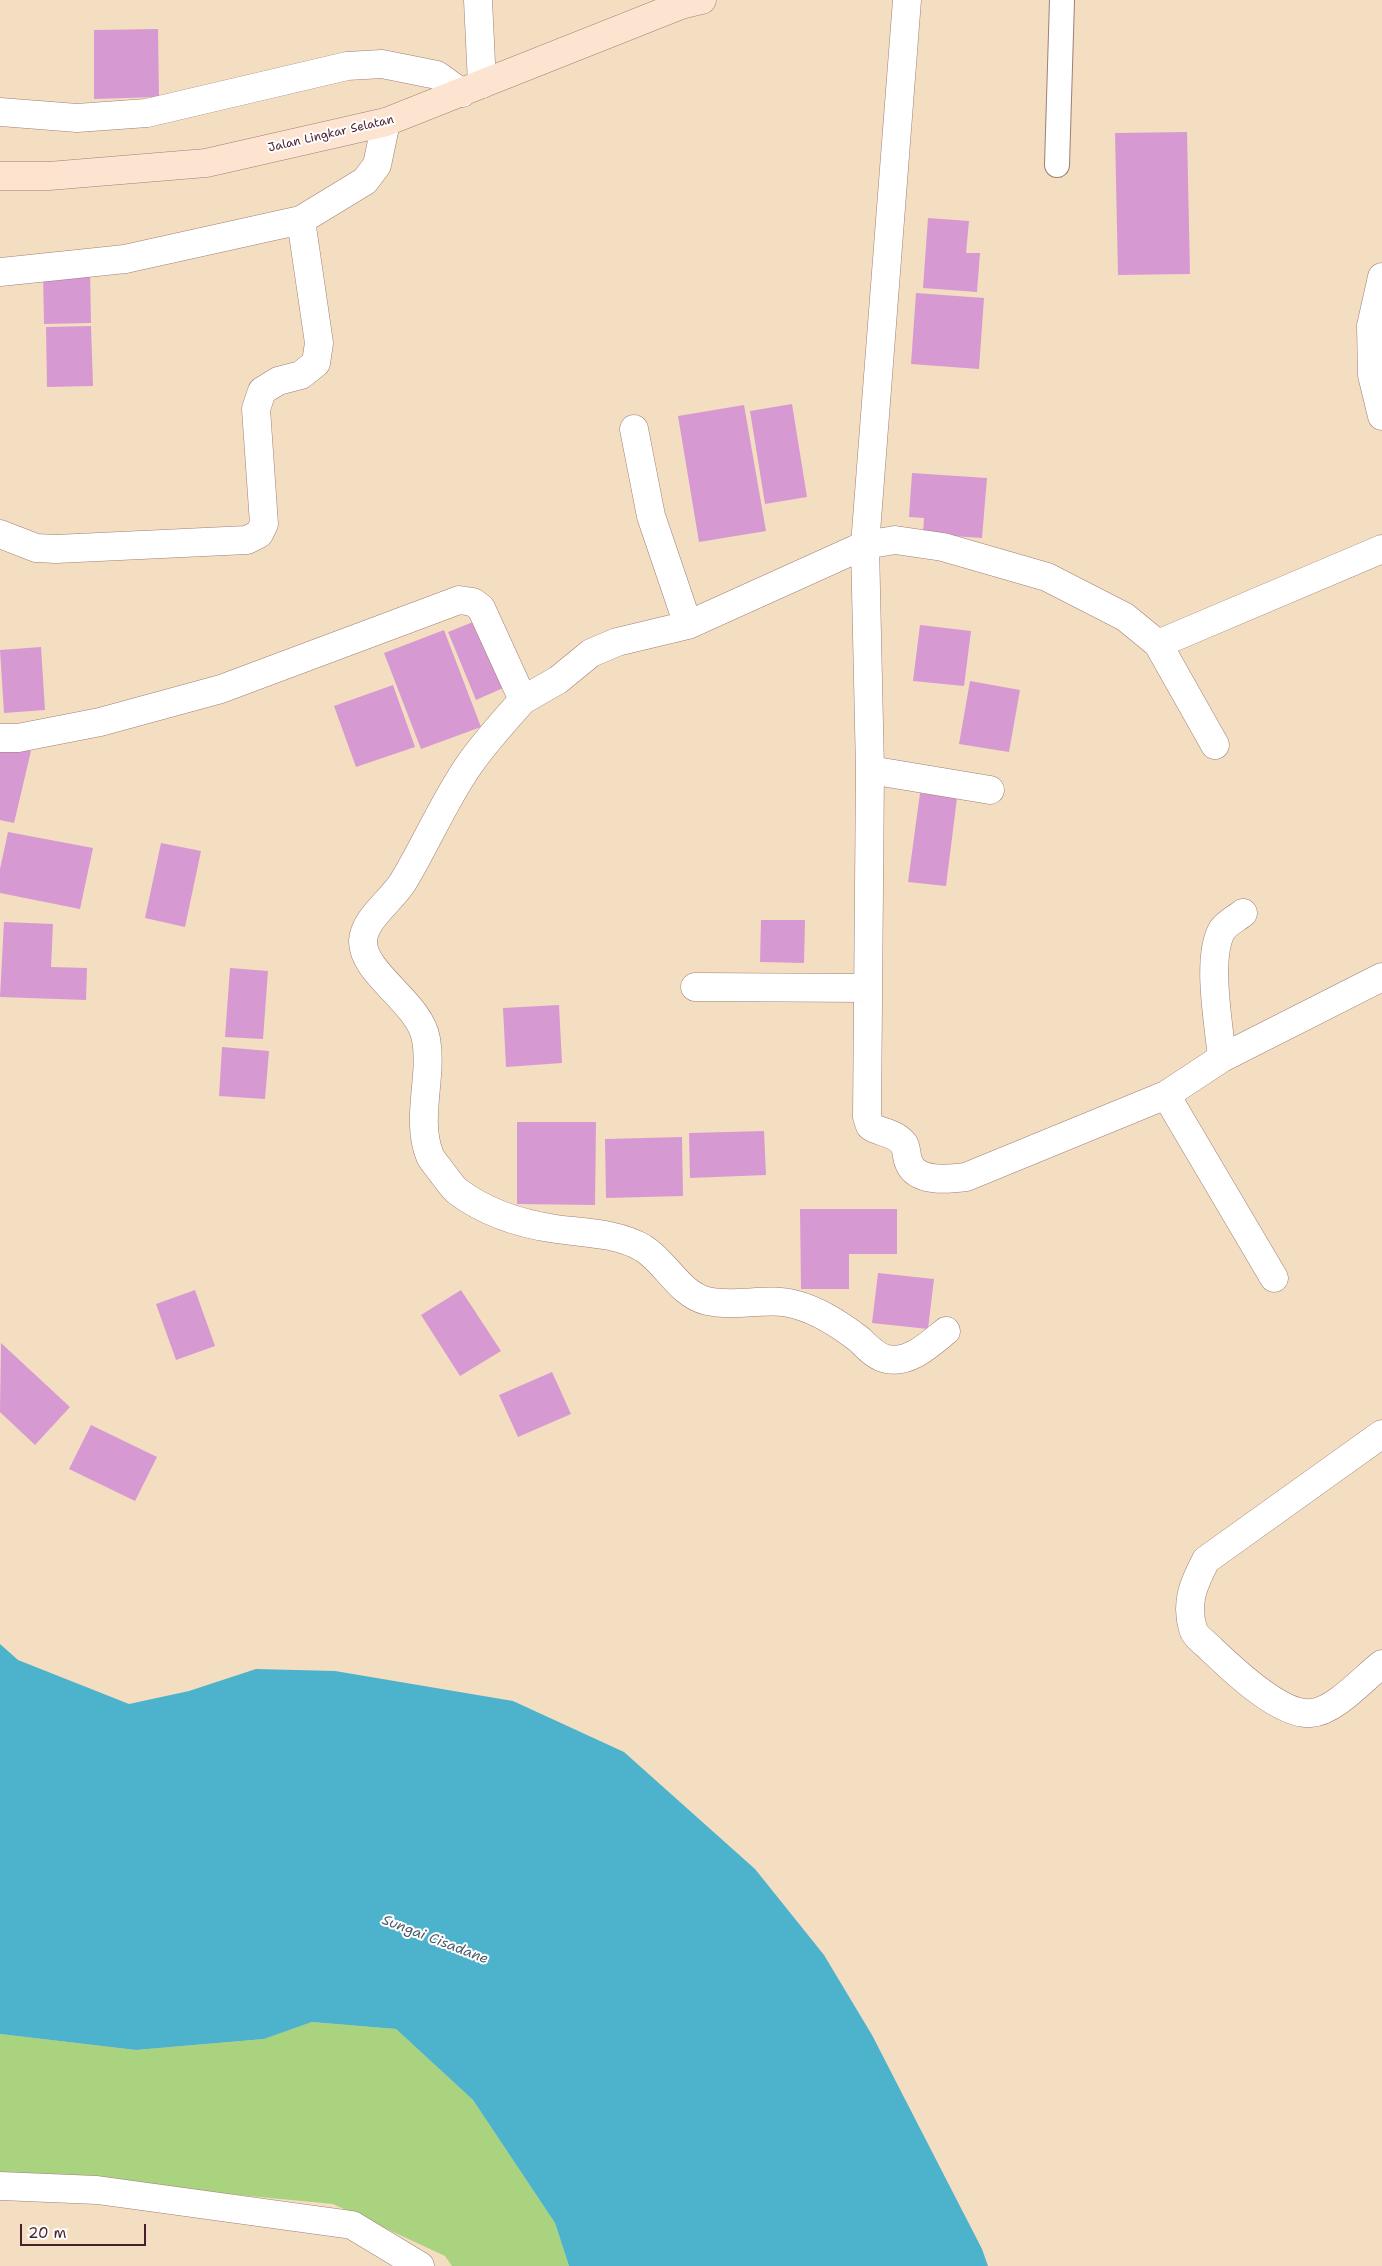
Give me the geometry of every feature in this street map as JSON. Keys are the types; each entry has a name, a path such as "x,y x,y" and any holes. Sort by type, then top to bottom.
{"main road":[{"name":"Jalan Lingkar Selatan","path":"0,176 49,176 206,163 386,122 681,5 702,0"}],"street":[{"path":"0,112 77,118 147,112 347,66 382,64 437,75 472,89 478,0"},
{"path":"907,0 865,545 870,770 867,1118 870,1126 892,1134 904,1145 909,1165 920,1173 937,1180 966,1177 1166,1095 1222,1058 1382,977"},
{"path":"0,272 125,259 301,220 365,181 377,165 386,122"},
{"path":"0,534 36,548 56,549 247,540 260,534 264,524 256,409 262,391 278,381 301,375 316,363 319,342 301,220"},
{"path":"1382,277 1371,326 1372,375 1382,416"},
{"path":"634,429 651,516 688,625"},
{"path":"946,1331 918,1352 900,1360 886,1359 874,1353 858,1339 820,1314 796,1304 770,1302 733,1304 705,1301 684,1289 643,1248 610,1236 551,1228 496,1215 455,1190 430,1156 424,1127 426,1037 416,1014 375,968 365,952 363,942 366,926 402,885 468,766 523,700 558,680 591,653 617,642 688,625 865,545 895,540 943,547 1047,577 1125,617 1158,644 1215,745"},
{"path":"1158,644 1382,549"},
{"path":"0,738 18,738 100,722 221,689 459,600 473,602 481,608 523,700"},
{"path":"870,770 990,790"},
{"path":"1222,1058 1214,970 1216,945 1223,929 1243,913"},
{"path":"694,987 868,988"},
{"path":"1166,1095 1274,1278"},
{"path":"1380,1439 1206,1560 1193,1585 1188,1605 1193,1631 1245,1681 1293,1710 1311,1713 1330,1707 1382,1664"},
{"path":"0,2186 97,2190 352,2225 420,2266"}],"lane":[{"path":"1057,165 1062,0"}],"green space":[{"path":"312,2022 396,2029 473,2100 555,2223 569,2266 452,2266 445,2256 333,2204 0,2172 0,2034 136,2050 264,2039"}],"water":[{"name":"Sungai Cisadane","path":"0,1644 18,1660 129,1704 189,1691 256,1669 335,1671 513,1701 624,1752 755,1869 824,1955 872,2035 982,2249 988,2266 569,2266 555,2223 473,2100 396,2029 312,2022 264,2039 136,2050 0,2034"}],"building":[{"path":"158,29 159,97 94,99 94,30"},
{"path":"1187,132 1190,274 1118,275 1115,133"},
{"path":"928,218 969,221 966,253 980,253 977,292 923,288"},
{"path":"90,271 91,323 44,324 43,273"},
{"path":"916,293 984,298 979,369 911,364"},
{"path":"91,326 93,386 47,387 46,327"},
{"path":"792,404 807,497 765,504 750,411"},
{"path":"744,405 766,531 699,542 678,416"},
{"path":"912,473 987,478 982,538 923,534 924,518 909,517"},
{"path":"483,618 510,685 476,700 448,632"},
{"path":"920,625 971,631 964,686 913,681"},
{"path":"444,630 481,727 421,749 384,653"},
{"path":"41,647 45,710 4,713 0,650"},
{"path":"970,681 1020,690 1009,752 959,744"},
{"path":"393,685 415,747 356,767 334,706"},
{"path":"0,743 31,751 14,823 0,820"},
{"path":"920,793 957,798 946,886 908,882"},
{"path":"8,832 93,848 80,909 0,893 0,869"},
{"path":"161,843 201,851 185,927 145,918"},
{"path":"761,920 805,920 804,963 760,962"},
{"path":"4,922 53,924 51,967 87,968 86,1000 0,997"},
{"path":"230,968 268,971 263,1039 225,1037"},
{"path":"559,1005 562,1063 506,1067 503,1008"},
{"path":"222,1047 269,1051 265,1099 219,1096"},
{"path":"517,1122 596,1122 595,1205 517,1204"},
{"path":"764,1131 766,1175 690,1178 689,1133"},
{"path":"682,1137 683,1196 606,1198 605,1139"},
{"path":"800,1209 897,1209 897,1254 849,1254 849,1289 801,1289"},
{"path":"878,1273 934,1279 928,1329 872,1323"},
{"path":"195,1290 215,1346 176,1360 156,1304"},
{"path":"461,1290 501,1351 460,1376 421,1315"},
{"path":"1,1343 70,1407 35,1445 0,1412"},
{"path":"552,1372 571,1414 518,1437 499,1395"},
{"path":"91,1425 157,1457 135,1501 69,1469"}]}
